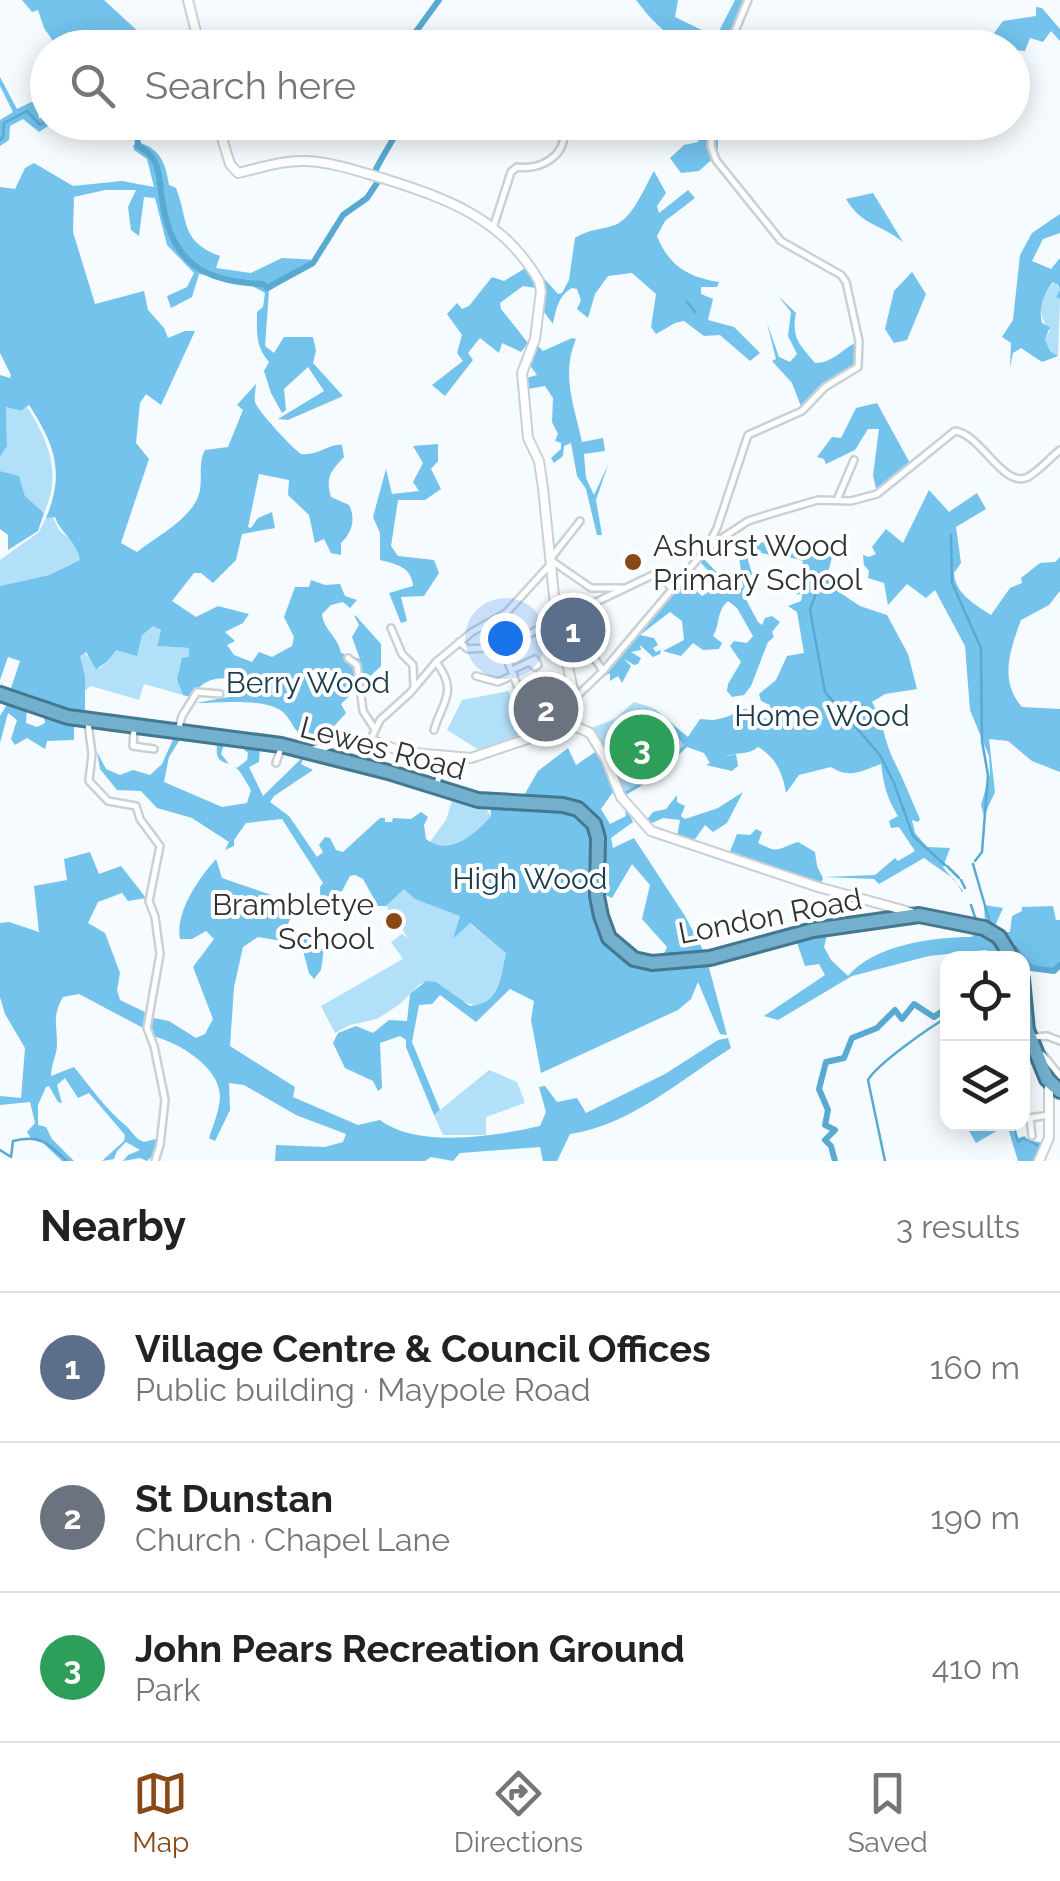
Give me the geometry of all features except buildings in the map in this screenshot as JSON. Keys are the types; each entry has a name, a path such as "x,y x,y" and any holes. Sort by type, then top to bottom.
{"highway":[{"name":"Lewes Road","path":"0,694 87,720 282,745 478,800 563,804 578,809"},
{"name":"London Road","path":"578,809 594,824 598,838 600,916 610,938 634,959 652,963 710,958 813,930 912,915 984,928 996,934 1008,951"},
{"path":"1030,1046 1057,1084"}],"street":[{"path":"188,0 196,30"},
{"path":"736,30 748,0"},
{"path":"223,140 230,164 238,174 310,161 376,176 449,200 493,228 533,270 541,291 534,339 522,374 528,438 539,461 557,622 575,698"},
{"path":"493,228 511,172 518,167 534,169 549,160 564,140"},
{"path":"542,734 547,722 603,671 707,548 718,528 748,435 802,411 825,387 856,370 860,359 846,282 840,274 800,254 777,236 716,160 712,140"},
{"path":"707,548 748,522 818,500 866,498 883,491 956,431 968,434 1014,478 1025,478 1060,450"},
{"path":"837,500 854,460"},
{"path":"371,740 374,728 436,662 524,597 580,522"},
{"path":"548,562 591,588 625,590"},
{"path":"459,642 468,649 502,647 659,572 672,588"},
{"path":"685,572 702,582 710,576"},
{"path":"484,626 494,648"},
{"path":"391,628 402,654 413,665 414,689"},
{"path":"502,647 522,694 547,722"},
{"path":"594,647 591,653 603,671"},
{"path":"348,658 357,665 364,711 374,728"},
{"path":"434,730 449,696 436,662"},
{"path":"476,676 498,682 530,663"},
{"path":"178,730 197,692 220,694"},
{"path":"87,720 92,754 89,781 111,802 136,806 140,819 160,846 150,895 160,954 147,1028 165,1100 155,1161"},
{"path":"134,724 133,746 154,749"},
{"path":"310,752 331,744 371,740 403,752 445,759 484,755 574,726 586,730 606,759 622,798 651,831 912,915"},
{"path":"276,763 282,745"},
{"path":"436,786 445,759"},
{"path":"1030,1041 1047,1036 1060,1041"},
{"path":"1039,1161 1048,1143 1049,1088 1057,1084"},
{"path":"1030,1118 1050,1116"}],"shaded area":[{"path":"1055,282 1060,290 1056,297 1060,299 1058,356 1050,351 1045,338 1050,331 1041,312 1042,299"},
{"path":"6,407 20,411 27,407 47,445 52,485 44,513 25,496 19,476 0,471 0,457 7,446"},
{"path":"52,515 59,530 75,544 80,560 49,575 0,586 0,560 39,532"},
{"path":"153,626 161,630 157,646 189,648 189,658 177,680 183,695 144,684 139,700 91,686 85,691 80,656 83,652 100,668 112,653"},
{"path":"509,691 519,741 482,752 447,730 462,700"},
{"path":"634,702 653,708 684,745 648,779 625,793 613,772 622,766 614,754 606,757 589,729 615,719"},
{"path":"453,798 484,806 491,816 464,840 447,845 429,843 446,820"},
{"path":"403,889 460,916 454,938 469,923 506,953 499,985 491,997 476,1006 456,999 436,982 420,984 377,1019 335,1033 321,1006 403,959 391,942 402,934 408,938 386,906"},
{"path":"489,1070 517,1082 525,1103 486,1117 486,1135 443,1135 434,1115"}],"green space":[{"path":"22,0 104,0 137,30 45,30 38,10 32,12"},
{"path":"636,0 678,0 675,17 702,30 663,30"},
{"path":"735,0 743,0 732,30 720,30"},
{"path":"1036,7 1042,8 1060,29 1060,41 1051,31 1043,42 1030,38 1030,30 996,30 1003,21 1036,16"},
{"path":"0,77 17,109 30,102 30,125 23,119 10,126 9,140 0,146 0,120 13,112 0,86"},
{"path":"718,140 718,154 699,171 681,173 670,158 684,145"},
{"name":"Berry Wood","path":"141,143 161,159 169,185 176,188 192,237 220,256 216,268 251,273 282,258 318,260 269,291 265,346 274,353 284,337 313,337 313,363 343,396 288,420 278,419 324,391 308,367 284,389 286,410 282,413 271,393 264,371 269,362 258,338 257,312 263,307 265,293 245,282 199,274 192,297 171,308 167,296 187,287 194,273 167,245 155,198 144,197 139,236 131,230 128,207 136,190 105,190 74,197 73,232 95,304 144,291 148,310 168,338 195,331 161,405 146,394 140,403 136,443 149,459 121,543 137,552 187,514 200,491 205,450 228,447 243,410 237,405 256,384 257,406 301,454 342,445 344,457 329,479 331,497 349,505 352,515 350,530 341,543 341,555 331,553 324,539 315,543 309,515 288,495 289,480 259,474 248,527 272,512 275,528 242,534 236,560 213,583 201,573 194,573 172,601 196,617 218,606 249,614 243,623 225,632 235,641 227,645 234,655 252,662 259,652 272,657 292,646 294,637 284,617 295,587 309,587 311,580 325,585 340,584 345,596 357,600 350,608 343,602 331,605 322,614 323,619 341,653 360,659 352,637 359,625 356,616 381,644 381,666 341,704 346,713 315,747 303,745 304,737 276,708 242,702 196,703 245,694 246,680 215,679 190,697 183,695 177,680 182,658 189,657 189,648 157,646 161,630 153,626 142,635 137,656 116,650 96,669 86,652 80,656 85,676 85,712 109,717 68,714 0,691 2,681 2,685 11,688 20,661 8,657 0,680 0,586 49,575 80,560 55,517 46,518 56,473 51,446 29,405 21,411 6,407 7,446 0,457 0,375 11,375 0,353 0,187 15,189 25,168 34,163 73,186 122,181 154,187 147,159 134,150 133,145"},
{"path":"654,171 666,193 657,206 659,213 688,190 695,198 665,221 657,236 667,255 698,277 719,282 717,287 701,287 701,294 713,299 708,320 734,327 760,353 750,361 720,335 704,336 684,321 656,334 651,327 656,294 632,273 608,276 595,294 588,318 577,309 581,300 577,289 567,291 553,324 544,312 541,318 536,288 523,286 500,303 528,343 521,352 502,343 499,353 480,338 468,353 473,360 445,396 432,385 463,361 457,353 462,335 447,314 457,303 462,309 469,306 492,277 504,281 524,269 541,275 558,294 562,293 569,280 575,238 621,221 633,209"},
{"path":"873,193 903,242 865,219 846,199"},
{"path":"1060,214 1060,233 1043,239 1032,261 1051,269 1060,258 1060,290 1053,282 1041,312 1042,323 1050,327 1045,339 1050,351 1058,356 1042,362 1021,348 1013,353 1010,368 1011,343 1002,337 1013,320 1020,255 1032,233"},
{"path":"912,272 926,294 907,340 894,343 885,329 894,291"},
{"path":"778,296 796,313 796,335 815,363 832,358 857,342 857,366 830,381 802,409 792,383 772,361 776,359 767,323 779,357 790,362 797,354 788,336 791,312"},
{"path":"576,339 569,365 570,390 582,442 603,438 605,451 584,454 586,478 594,495 608,465 596,500 602,535 597,535 586,489 577,476 571,443 564,446 563,456 554,463 551,458 561,449 561,443 555,441 558,434 552,422 553,398 545,386 528,389 527,378 537,375 529,364 538,346 543,351"},
{"path":"877,403 911,465 877,493 873,475 879,429 868,429 855,450 826,464 817,457 832,437 841,438 856,408"},
{"path":"438,444 438,461 431,469 441,489 425,500 398,500 391,546 398,556 434,560 439,573 424,596 401,597 407,621 401,623 389,593 413,586 412,580 402,567 380,560 380,533 373,517 386,469 392,494 419,491 413,482 423,463 413,446"},
{"path":"0,471 19,476 25,496 44,513 38,531 8,550 8,535 0,529"},
{"path":"929,490 949,512 977,493 986,509 956,527 961,563 954,573 962,592 991,615 1010,588 1022,583 1021,578 1040,563 1055,562 1060,557 1060,591 1049,605 1021,620 1010,654 1009,676 1022,707 1060,709 1060,772 1032,761 1008,741 989,739 995,792 984,816 981,805 990,774 989,756 970,710 965,646 935,590 926,598 907,584 888,605 884,583 868,578 869,571 864,565 863,555 876,554 872,547 886,529 903,543"},
{"name":"Home Wood","path":"787,540 809,556 828,548 832,557 830,586 860,606 887,615 908,654 917,689 885,694 872,702 920,819 912,820 915,833 927,847 950,848 943,867 952,877 924,858 879,884 874,879 824,877 875,875 895,858 898,861 915,851 899,827 891,828 889,821 898,816 886,790 881,764 856,773 831,767 799,775 786,793 778,767 758,747 725,757 736,754 738,766 732,771 706,765 710,763 704,753 687,747 654,778 626,795 624,792 648,779 684,745 653,708 688,737 700,719 716,720 745,709 765,719 770,715 770,705 761,701 759,694 776,680 787,656 804,653 797,612 788,606 801,601 803,591 798,595 793,590 800,582 803,561 759,552 746,544"},
{"path":"738,548 746,553 752,574 742,592 758,622 762,625 765,618 772,616 780,622 744,695 732,697 727,691 741,662 730,646 734,641 747,643 753,636 737,608 728,601 713,636 722,643 719,649 703,650 693,643 681,656 663,651 684,640 682,621 670,612 640,635 654,638 658,645 653,648 656,652 661,650 660,654 653,657 640,645 641,650 631,652 641,658 638,664 624,659 631,666 622,683 618,676 610,681 610,673 600,679 685,579 702,596 721,584 700,562 703,558 736,592 743,587"},
{"path":"9,701 27,708 26,723 37,727 45,723 43,713 74,722 74,740 47,741 45,749 27,738 15,745 11,739 17,720 8,713 0,743 0,716"},
{"name":"High Wood","path":"175,735 181,738 169,757 164,782 222,807 247,803 251,790 238,770 219,758 217,743 192,742 193,736 225,741 221,754 237,768 247,760 248,753 238,744 260,746 259,762 249,767 263,796 305,755 301,764 313,770 270,802 289,816 317,857 323,852 319,845 325,837 343,852 380,818 392,822 393,818 411,819 421,812 428,817 424,825 426,839 444,846 462,841 491,816 490,803 522,799 538,771 568,748 576,765 598,750 615,789 601,809 610,824 626,816 624,803 633,822 611,838 613,848 634,838 705,954 661,960 667,947 642,919 650,885 632,864 612,898 599,892 606,938 638,963 707,960 727,1035 720,1034 698,982 691,999 678,1010 541,1073 531,1020 534,1001 510,989 476,1022 440,995 432,1004 419,1005 412,1042 440,1110 434,1115 406,1040 400,1036 380,1043 382,1088 378,1091 373,1081 345,1068 333,1043 338,1033 356,1026 373,1033 389,1020 407,1021 410,994 426,981 436,982 470,1006 480,1004 497,988 506,953 470,923 453,939 460,916 415,899 404,889 386,906 378,906 363,879 355,875 350,876 342,891 329,894 331,907 321,920 323,883 282,819 246,823 234,846 225,850 229,842 192,818 157,808 141,791 117,790 100,769 97,752 106,769 120,775 133,770 150,775 162,764"},
{"path":"743,792 727,823 713,832 705,825 693,842 677,837 680,820 663,818 650,824 646,821 653,812 666,809 677,795 677,802 685,806 681,816 685,819 718,808"},
{"path":"756,829 762,832 758,843 770,848 798,842 815,852 823,878 821,884 729,854 737,834 750,835"},
{"path":"90,852 99,874 121,866 146,898 128,901 122,893 98,902 88,923 105,933 120,973 120,1000 149,1014 145,1029 79,994 63,997 56,1015 57,1048 51,1076 74,1067 138,1139 144,1142 160,1138 158,1161 123,1161 140,1150 126,1142 114,1159 102,1161 124,1141 125,1135 89,1093 78,1098 65,1078 57,1085 62,1103 46,1087 38,1105 38,1125 46,1127 74,1161 62,1161 43,1143 32,1140 27,1132 35,1123 30,1102 0,1105 0,1096 21,1098 25,1048 0,997 0,923 39,932 34,886 67,880 64,859"},
{"path":"216,859 222,878 271,895 291,918 286,927 307,936 313,953 324,948 321,970 314,979 303,951 293,943 258,937 243,947 234,987 230,1046 295,1087 293,1097 358,1125 380,1120 415,1135 458,1138 522,1130 540,1126 546,1112 539,1087 545,1086 557,1102 577,1098 586,1113 665,1074 718,1040 728,1038 731,1048 634,1111 570,1134 557,1161 543,1161 540,1147 460,1153 453,1161 431,1157 425,1161 275,1161 276,1145 325,1147 343,1142 346,1134 296,1115 244,1085 229,1083 230,1110 215,1141 209,1138 220,1098 213,1076 196,1058 152,1036 148,1029 153,1018 169,1021 196,1038 205,1034 213,1019 193,967 214,939 206,931 192,939 180,939 179,929 190,896"},
{"path":"984,905 1003,908 995,926 1003,932 1010,932 1012,916 1022,907 1053,906 1056,920 1060,920 1060,965 1054,971 1031,968 1030,951 1015,951 1010,946 995,951 940,951 940,955 852,976 778,1020 764,1016 825,975 819,964 805,966 796,940 827,935 824,947 848,976 859,965 888,950 922,941 971,937 985,923"},
{"path":"969,1131 997,1131 976,1143"},
{"path":"1009,1131 1016,1131 1018,1138 1025,1136 1027,1140 1044,1143 1033,1161 1018,1161"}],"waterway":[{"path":"417,30 439,0"},
{"path":"0,140 4,123 27,111 30,114"},
{"path":"138,140 138,146 155,162 166,221 182,253 207,273 267,288 313,263 343,215 367,198 377,183 376,169 393,140"},
{"path":"687,302 695,312"},
{"path":"951,535 952,583 981,648 982,741 988,775 982,852 975,861"},
{"path":"821,579 810,610 825,692 880,755 913,836 945,865"},
{"path":"973,864 990,923"},
{"path":"947,866 959,878"},
{"path":"961,880 965,888"},
{"path":"971,905 977,923"},
{"path":"1006,951 1017,951"},
{"path":"1030,967 1054,971 1060,965"},
{"path":"835,1161 825,1140 835,1130 825,1125 828,1110 819,1089 826,1062 844,1058 852,1038 877,1028 895,1010 902,1019 914,1004 934,1017 940,1013"},
{"path":"885,1161 868,1080 893,1056 940,1022"},
{"path":"1015,1131 1018,1142 1023,1138 1041,1147"},
{"path":"0,1150 11,1157 13,1141 38,1140 67,1161"}],"place":[{"name":"Ashurst Wood Primary School","path":"633,562"},
{"name":"Village Centre & Council Offices","path":"573,630"},
{"name":"St Dunstan","path":"546,709"},
{"name":"John Pears Recreation Ground","path":"642,747"},
{"name":"Brambletye School","path":"394,921"}]}
